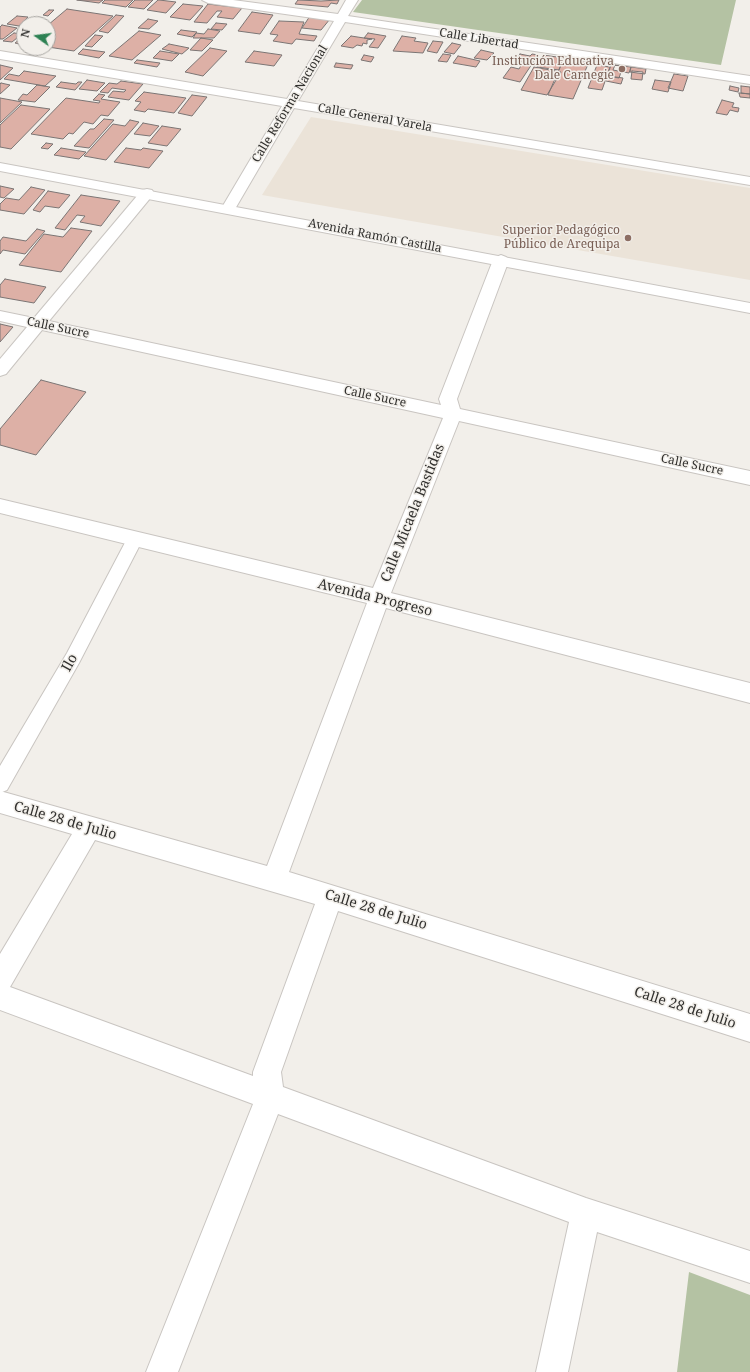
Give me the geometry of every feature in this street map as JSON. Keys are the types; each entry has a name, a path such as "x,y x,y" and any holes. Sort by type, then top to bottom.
{"street":[{"name":"Calle Libertad","path":"208,0 342,18 750,80"},
{"name":"Calle Reforma Nacional","path":"228,209 352,0"},
{"name":"Calle General Varela","path":"0,55 750,181"},
{"name":"Avenida Ramón Castilla","path":"0,167 147,193 750,308"},
{"path":"0,370 40,324 147,193"},
{"path":"453,414 448,399 501,260"},
{"name":"Calle Sucre","path":"0,316 750,478"},
{"name":"Calle Micaela Bastidas","path":"274,879 379,598 453,414"},
{"name":"Avenida Progreso","path":"0,506 379,598 750,693"},
{"name":"Calle 28 de Julio","path":"0,802 331,896 750,1028"},
{"path":"0,979 89,828"},
{"path":"162,1372 270,1097 267,1072 331,896"},
{"path":"0,997 586,1213 750,1267"},
{"path":"552,1372 586,1213"}],"lane":[{"name":"Ilo","path":"0,784 73,658 135,539"}],"shaded area":[{"name":"Superior Pedagógico Público de Arequipa","path":"311,117 750,188 750,280 262,195"}],"green space":[{"path":"362,0 736,0 721,65 353,12"},
{"path":"689,1272 750,1295 750,1372 677,1372"}],"building":[{"path":"77,0 103,0 99,3"},
{"path":"105,0 133,0 126,7 102,3"},
{"path":"135,0 153,0 144,9 128,7"},
{"path":"158,0 176,2 166,13 147,10"},
{"path":"298,0 339,0 337,4 331,3 328,7 295,4"},
{"path":"183,4 203,6 190,20 170,17"},
{"path":"208,4 242,8 233,19 217,17 222,11 217,11 207,23 194,22"},
{"path":"67,9 113,16 74,51 56,48 56,18"},
{"path":"49,10 54,10 48,16 43,15"},
{"path":"252,12 273,15 260,34 238,31"},
{"path":"116,15 124,16 108,33 99,31"},
{"path":"310,16 330,19 321,30 302,28"},
{"path":"16,17 16,26 7,24"},
{"path":"148,19 158,21 149,29 138,28"},
{"path":"279,21 304,22 299,34 317,36 314,41 296,39 292,44 273,41 278,35 270,34"},
{"path":"216,23 227,24 222,30 211,29"},
{"path":"2,25 16,29 3,39 0,39 0,27"},
{"path":"208,29 220,31 214,38 193,38 196,33 204,34"},
{"path":"181,30 197,32 192,37 177,34"},
{"path":"139,31 161,35 132,60 109,56"},
{"path":"14,33 16,33 16,39 12,42 3,41"},
{"path":"368,33 386,36 378,48 369,47 375,39 364,38"},
{"path":"95,35 103,36 92,47 85,46"},
{"path":"351,36 372,39 367,40 367,44 363,43 362,46 357,45 353,48 341,46"},
{"path":"402,36 416,38 414,41 428,43 423,53 393,51"},
{"path":"201,38 213,40 202,51 190,50"},
{"path":"433,41 443,42 437,53 427,51"},
{"path":"452,43 461,45 454,54 444,52"},
{"path":"169,44 189,48 182,54 162,49"},
{"path":"210,48 227,51 203,76 185,72"},
{"path":"83,49 105,52 99,58 78,54"},
{"path":"481,50 494,53 487,60 474,58"},
{"path":"160,51 179,54 172,61 153,58"},
{"path":"254,51 282,55 274,66 245,62"},
{"path":"443,54 451,55 447,62 438,61"},
{"path":"520,54 530,56 532,54 538,55 520,82 503,78 511,67 519,69 523,62 516,61"},
{"path":"364,55 374,57 371,62 361,60"},
{"path":"543,55 564,58 559,70 537,67"},
{"path":"458,56 480,61 476,67 453,63"},
{"path":"564,58 589,62 573,99 548,95"},
{"path":"137,60 160,63 157,67 134,63"},
{"path":"336,63 353,65 351,69 334,67"},
{"path":"0,65 13,68 0,80"},
{"path":"597,65 610,67 602,90 588,88"},
{"path":"611,65 623,66 619,78 607,76"},
{"path":"615,65 631,67 629,73 613,70"},
{"path":"534,67 561,72 547,95 521,90"},
{"path":"631,67 646,69 645,74 630,72"},
{"path":"24,71 56,76 45,86 4,79 9,74 19,76"},
{"path":"632,71 643,72 642,80 631,79"},
{"path":"674,74 688,76 683,91 668,88"},
{"path":"608,76 623,78 621,84 606,81"},
{"path":"87,80 105,83 97,91 79,89"},
{"path":"655,80 671,82 668,92 652,89"},
{"path":"121,81 143,84 129,100 108,97 113,91 124,92 126,90 112,88 108,93 100,92 109,83 117,84"},
{"path":"61,82 76,84 78,82 82,82 75,90 56,87"},
{"path":"0,84 10,85 0,94"},
{"path":"37,85 50,87 35,102 18,100 23,94 27,95"},
{"path":"730,86 739,88 738,92 729,90"},
{"path":"741,86 750,87 750,94 741,93"},
{"path":"144,92 186,98 174,113 148,109 145,112 134,110 141,102 135,101"},
{"path":"739,93 750,94 750,98 740,97"},
{"path":"99,94 105,95 101,99 120,102 108,116 101,115 93,124 84,122 73,134 69,133 63,139 31,134 66,98 99,103 100,101 93,100"},
{"path":"192,95 207,97 192,116 178,113"},
{"path":"0,98 22,102 0,123"},
{"path":"722,100 734,103 732,107 739,108 738,112 730,110 727,115 716,113"},
{"path":"21,105 50,109 11,149 0,147 0,125"},
{"path":"104,119 114,120 89,148 74,146 90,129 94,129"},
{"path":"130,120 139,122 106,160 84,156 113,124 125,126"},
{"path":"143,123 159,126 150,136 134,134"},
{"path":"162,126 181,129 167,146 148,143"},
{"path":"46,143 53,144 48,149 41,148"},
{"path":"61,148 86,152 79,159 54,155"},
{"path":"126,148 141,150 143,148 163,151 149,168 114,162"},
{"path":"0,186 14,189 4,198 0,197"},
{"path":"31,187 45,190 24,214 0,210 0,204 6,198 19,200"},
{"path":"48,191 70,195 59,208 45,206 40,212 33,210"},
{"path":"81,195 120,201 101,226 80,222 85,216 77,215 65,230 55,228"},
{"path":"71,228 92,231 61,272 19,265 44,234 63,237"},
{"path":"37,229 45,231 25,254 3,250 0,254 0,241 3,237 26,241"},
{"path":"5,279 46,287 34,303 0,297 0,285"},
{"path":"0,324 13,327 0,342"},
{"path":"41,380 86,392 36,455 0,445 0,429"}],"place":[{"name":"Institución Educativa Dale Carnegie","path":"622,69"},
{"name":"Superior Pedagógico Público de Arequipa","path":"628,238"}]}
